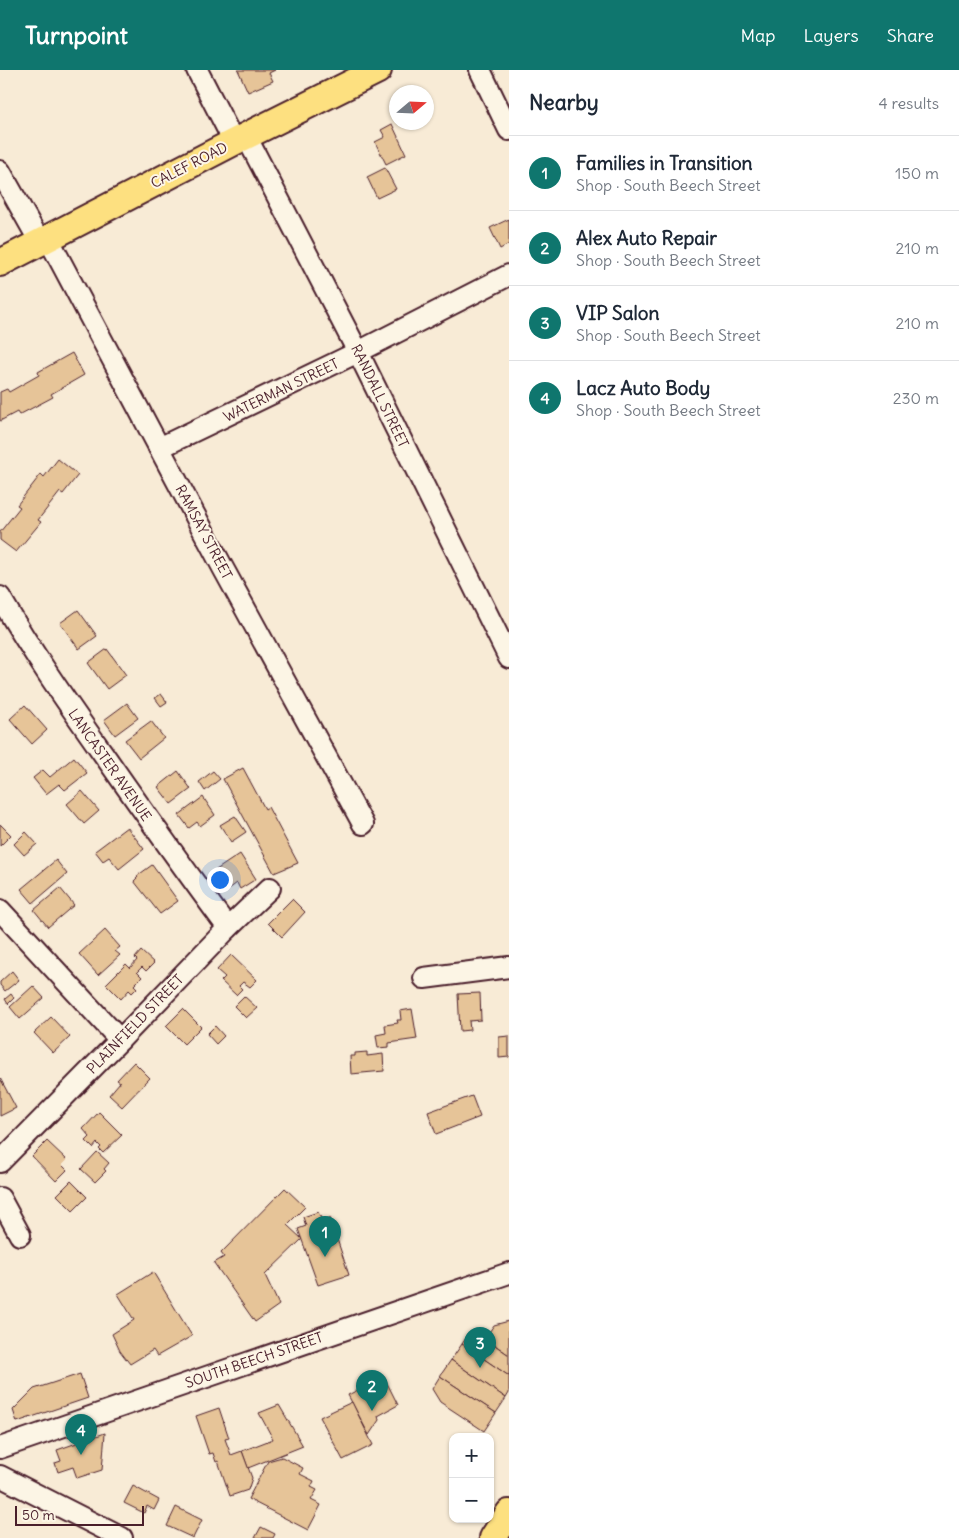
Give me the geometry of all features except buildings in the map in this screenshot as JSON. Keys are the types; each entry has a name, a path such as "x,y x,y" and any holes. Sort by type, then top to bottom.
{"main road":[{"name":"CALEF ROAD","path":"0,263 378,70"},
{"path":"493,1538 509,1513"}],"street":[{"name":"RANDALL STREET","path":"196,70 240,139 358,352 509,658"},
{"path":"480,70 509,130"},
{"name":"RAMSAY STREET","path":"0,171 44,240 363,824"},
{"name":"WATERMAN STREET","path":"159,448 358,352 509,275"},
{"name":"LANCASTER AVENUE","path":"0,597 34,654 58,689 169,848 228,928"},
{"name":"PLAINFIELD STREET","path":"0,1162 228,928 270,888"},
{"path":"0,910 120,1040"},
{"path":"424,978 509,967"},
{"path":"0,1198 20,1235"},
{"name":"SOUTH BEECH STREET","path":"0,1448 509,1273"},
{"path":"0,1476 122,1538"}],"place":[{"name":"Families in Transition","path":"325,1257"},
{"name":"VIP Salon","path":"480,1368"},
{"name":"Alex Auto Repair","path":"372,1411"},
{"name":"Lacz Auto Body","path":"81,1455"}]}
